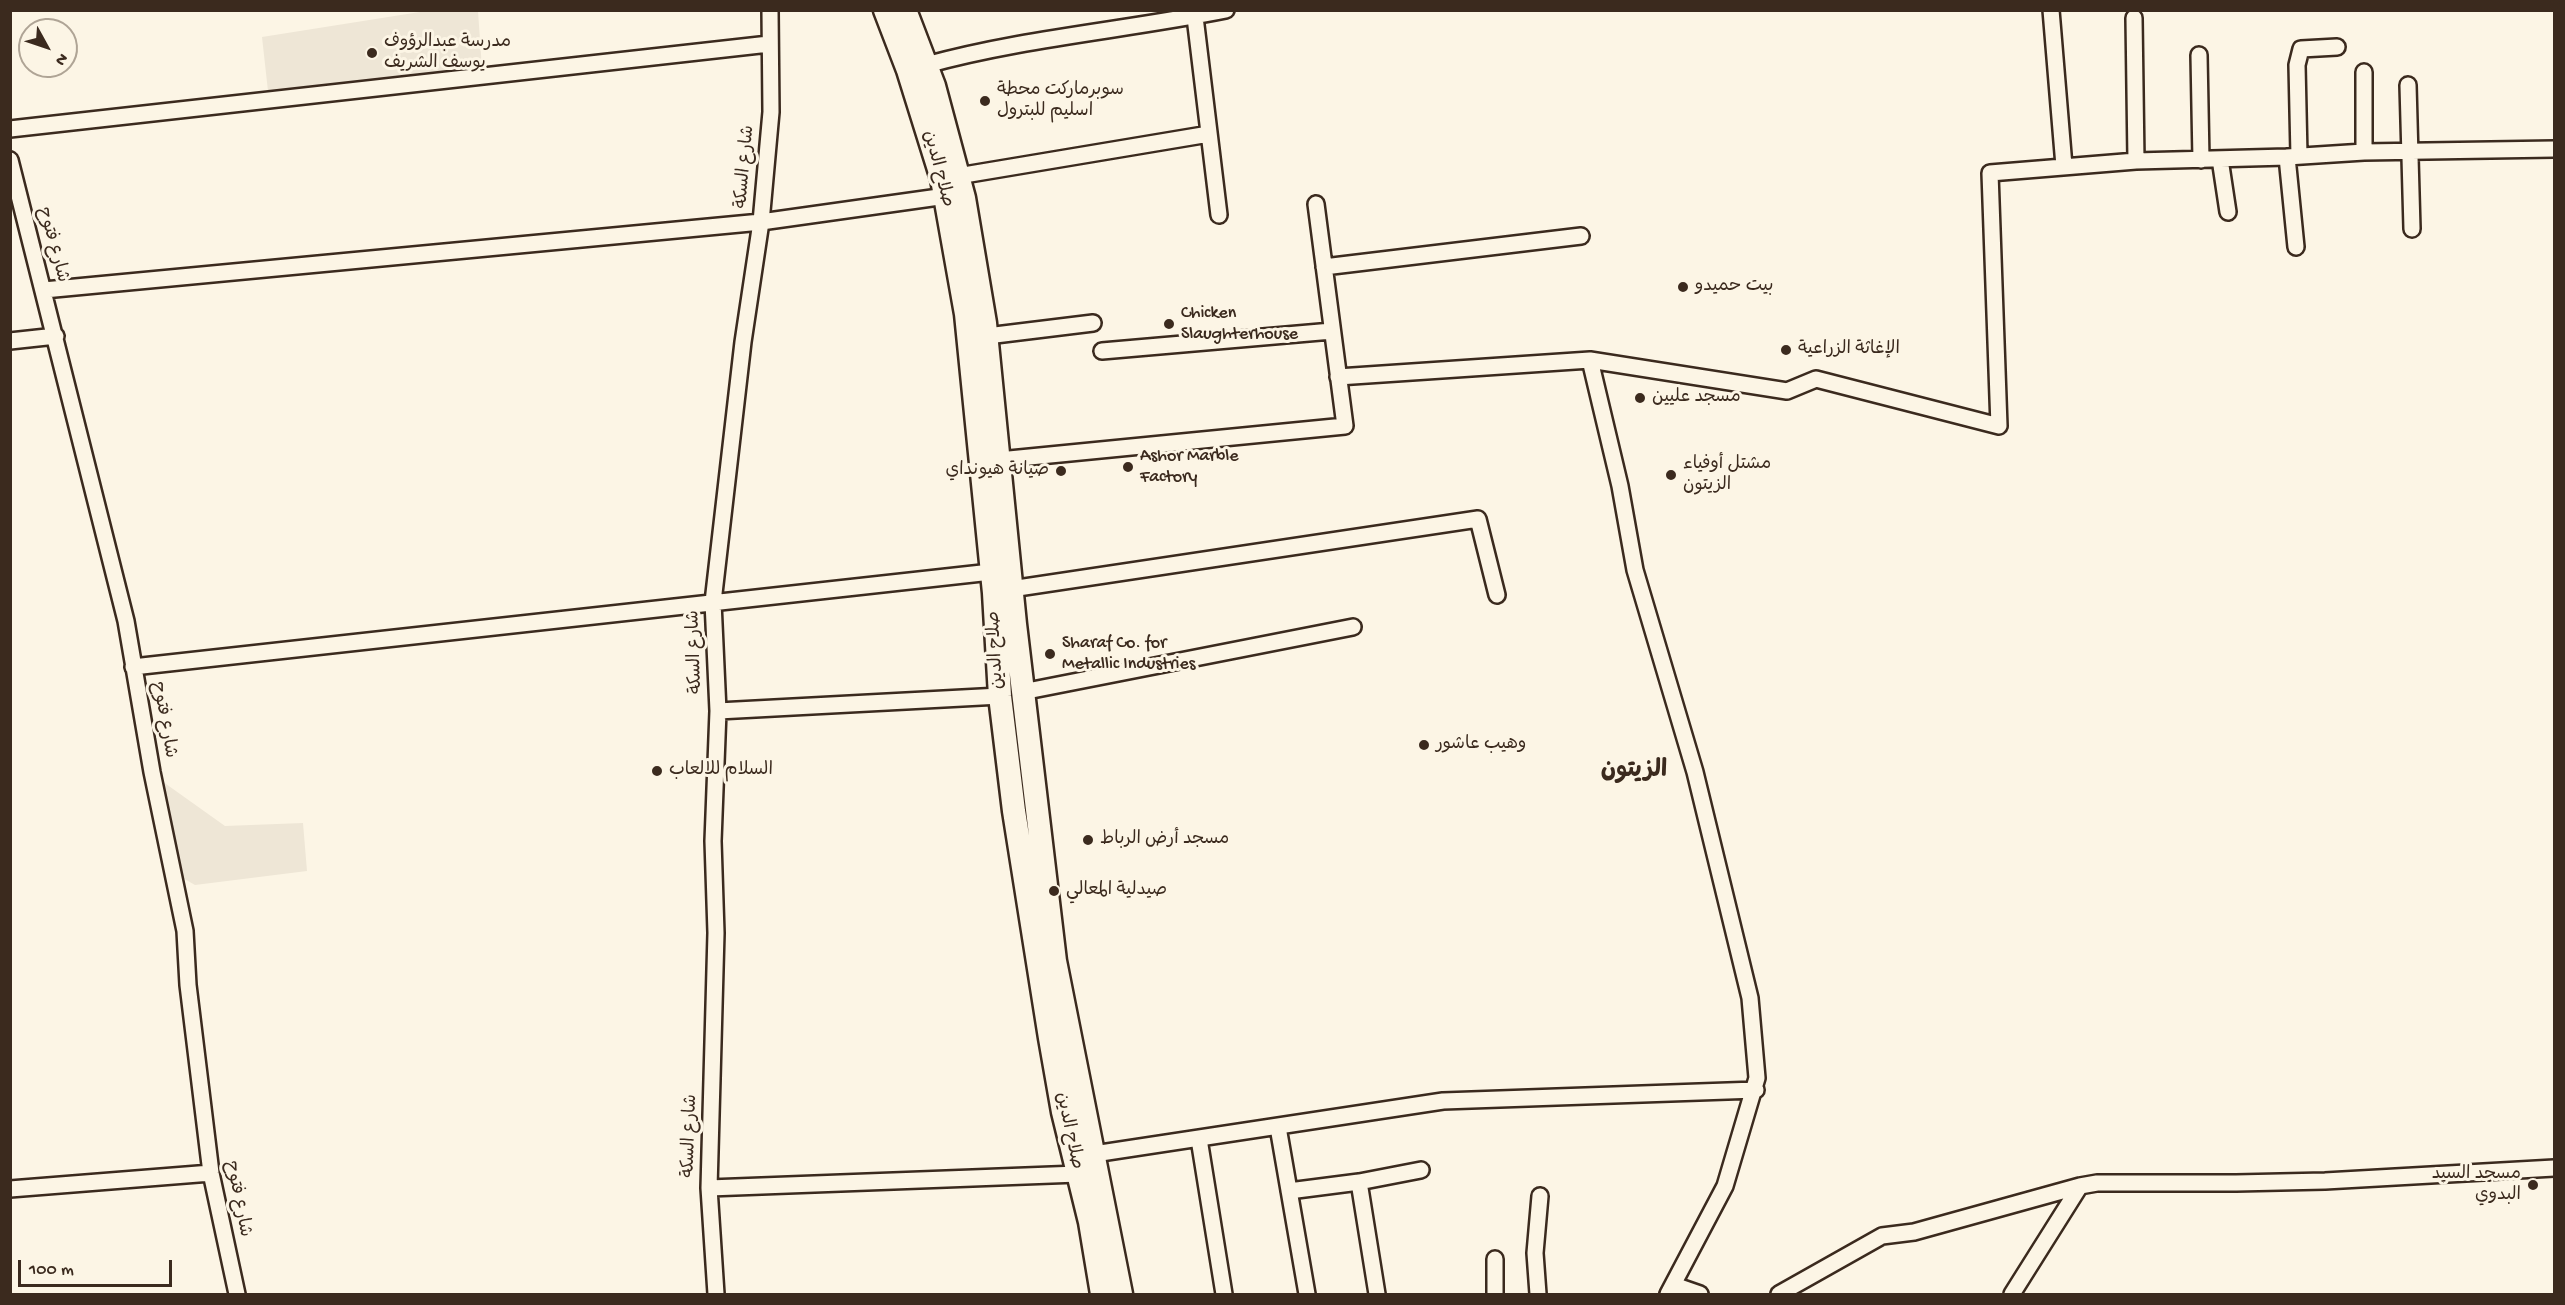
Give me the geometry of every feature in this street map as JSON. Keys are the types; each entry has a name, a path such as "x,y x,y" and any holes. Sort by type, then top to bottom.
{"highway":[{"name":"صلاح الدين","path":"885,10 908,70 942,179 966,314 991,572 1000,696 1038,974 1064,1112 1090,1222 1102,1294"},
{"name":"صلاح الدين","path":"905,10 934,86 964,198 987,336 1022,692 1055,961 1121,1294"}],"street":[{"name":"شارع السكة","path":"716,1294 709,1188 716,933 713,841 718,711 713,602 743,342 761,222 771,112 770,10"},
{"path":"926,64 977,50 1194,17 1226,10"},
{"path":"2050,10 2064,166"},
{"path":"1194,17 1219,215"},
{"path":"2134,18 2136,161"},
{"path":"10,129 770,44"},
{"path":"2296,248 2293,157 2297,65 2301,49 2337,47"},
{"path":"2199,55 2201,160"},
{"path":"2364,72 2364,152"},
{"path":"2408,85 2408,151 2412,230"},
{"path":"958,176 1209,134"},
{"path":"1338,377 1590,360 1787,391 1816,379 1999,426 1990,173 2136,161 2293,157 2364,152 2554,149"},
{"path":"2220,159 2228,212"},
{"name":"شارع فتوح","path":"10,160 126,621 185,931 188,985 211,1173 237,1294"},
{"path":"44,290 761,222 945,196"},
{"path":"999,460 1345,426 1316,204"},
{"path":"1324,267 1581,236"},
{"path":"987,336 1093,323"},
{"path":"1102,351 1332,331"},
{"path":"10,342 56,336"},
{"path":"1590,360 1620,486 1635,570 1695,772 1750,999 1756,1090 1725,1186 1671,1290 1700,1294"},
{"path":"1011,589 1478,519 1497,595"},
{"path":"133,667 991,572"},
{"path":"1022,692 1353,627"},
{"path":"718,711 1000,696"},
{"path":"1094,1154 1443,1101 1756,1090"},
{"path":"1278,1127 1307,1294"},
{"path":"1199,1139 1224,1294"},
{"path":"1779,1294 1882,1236 1914,1232 2097,1183 2236,1184 2554,1168"},
{"path":"1289,1191 1359,1182 1421,1170"},
{"path":"10,1189 211,1173"},
{"path":"709,1188 1078,1174"},
{"path":"1359,1182 1377,1294"},
{"path":"2012,1294 2080,1186"},
{"path":"1538,1294 1535,1253 1540,1196"},
{"path":"1495,1258 1495,1294"}],"shaded area":[{"name":"مدرسة عبدالرؤوف يوسف الشريف","path":"426,11 478,11 482,69 268,91 262,37"},
{"path":"159,779 225,826 303,823 307,871 195,885 181,877"}],"place":[{"name":"مدرسة عبدالرؤوف يوسف الشريف","path":"372,53"},
{"name":"سوبرماركت محطة اسليم للبترول","path":"985,101"},
{"name":"بيت حميدو","path":"1683,287"},
{"name":"Chicken Slaughterhouse","path":"1169,324"},
{"name":"الإغاثة الزراعية","path":"1786,350"},
{"name":"مسجد عليين","path":"1640,398"},
{"name":"Ashor Marble Factory","path":"1128,467"},
{"name":"صيانة هيونداي","path":"1061,471"},
{"name":"مشتل أوفياء الزيتون","path":"1671,475"},
{"name":"Sharaf Co. for Metallic Industries","path":"1050,654"},
{"name":"وهيب عاشور","path":"1424,745"},
{"name":"السلام للالعاب","path":"657,771"},
{"name":"مسجد أرض الرباط","path":"1088,840"},
{"name":"صيدلية المعالي","path":"1054,891"},
{"name":"مسجد السيد البدوي","path":"2533,1185"}],"district":[{"name":"الزيتون","path":"1634,772"}]}
